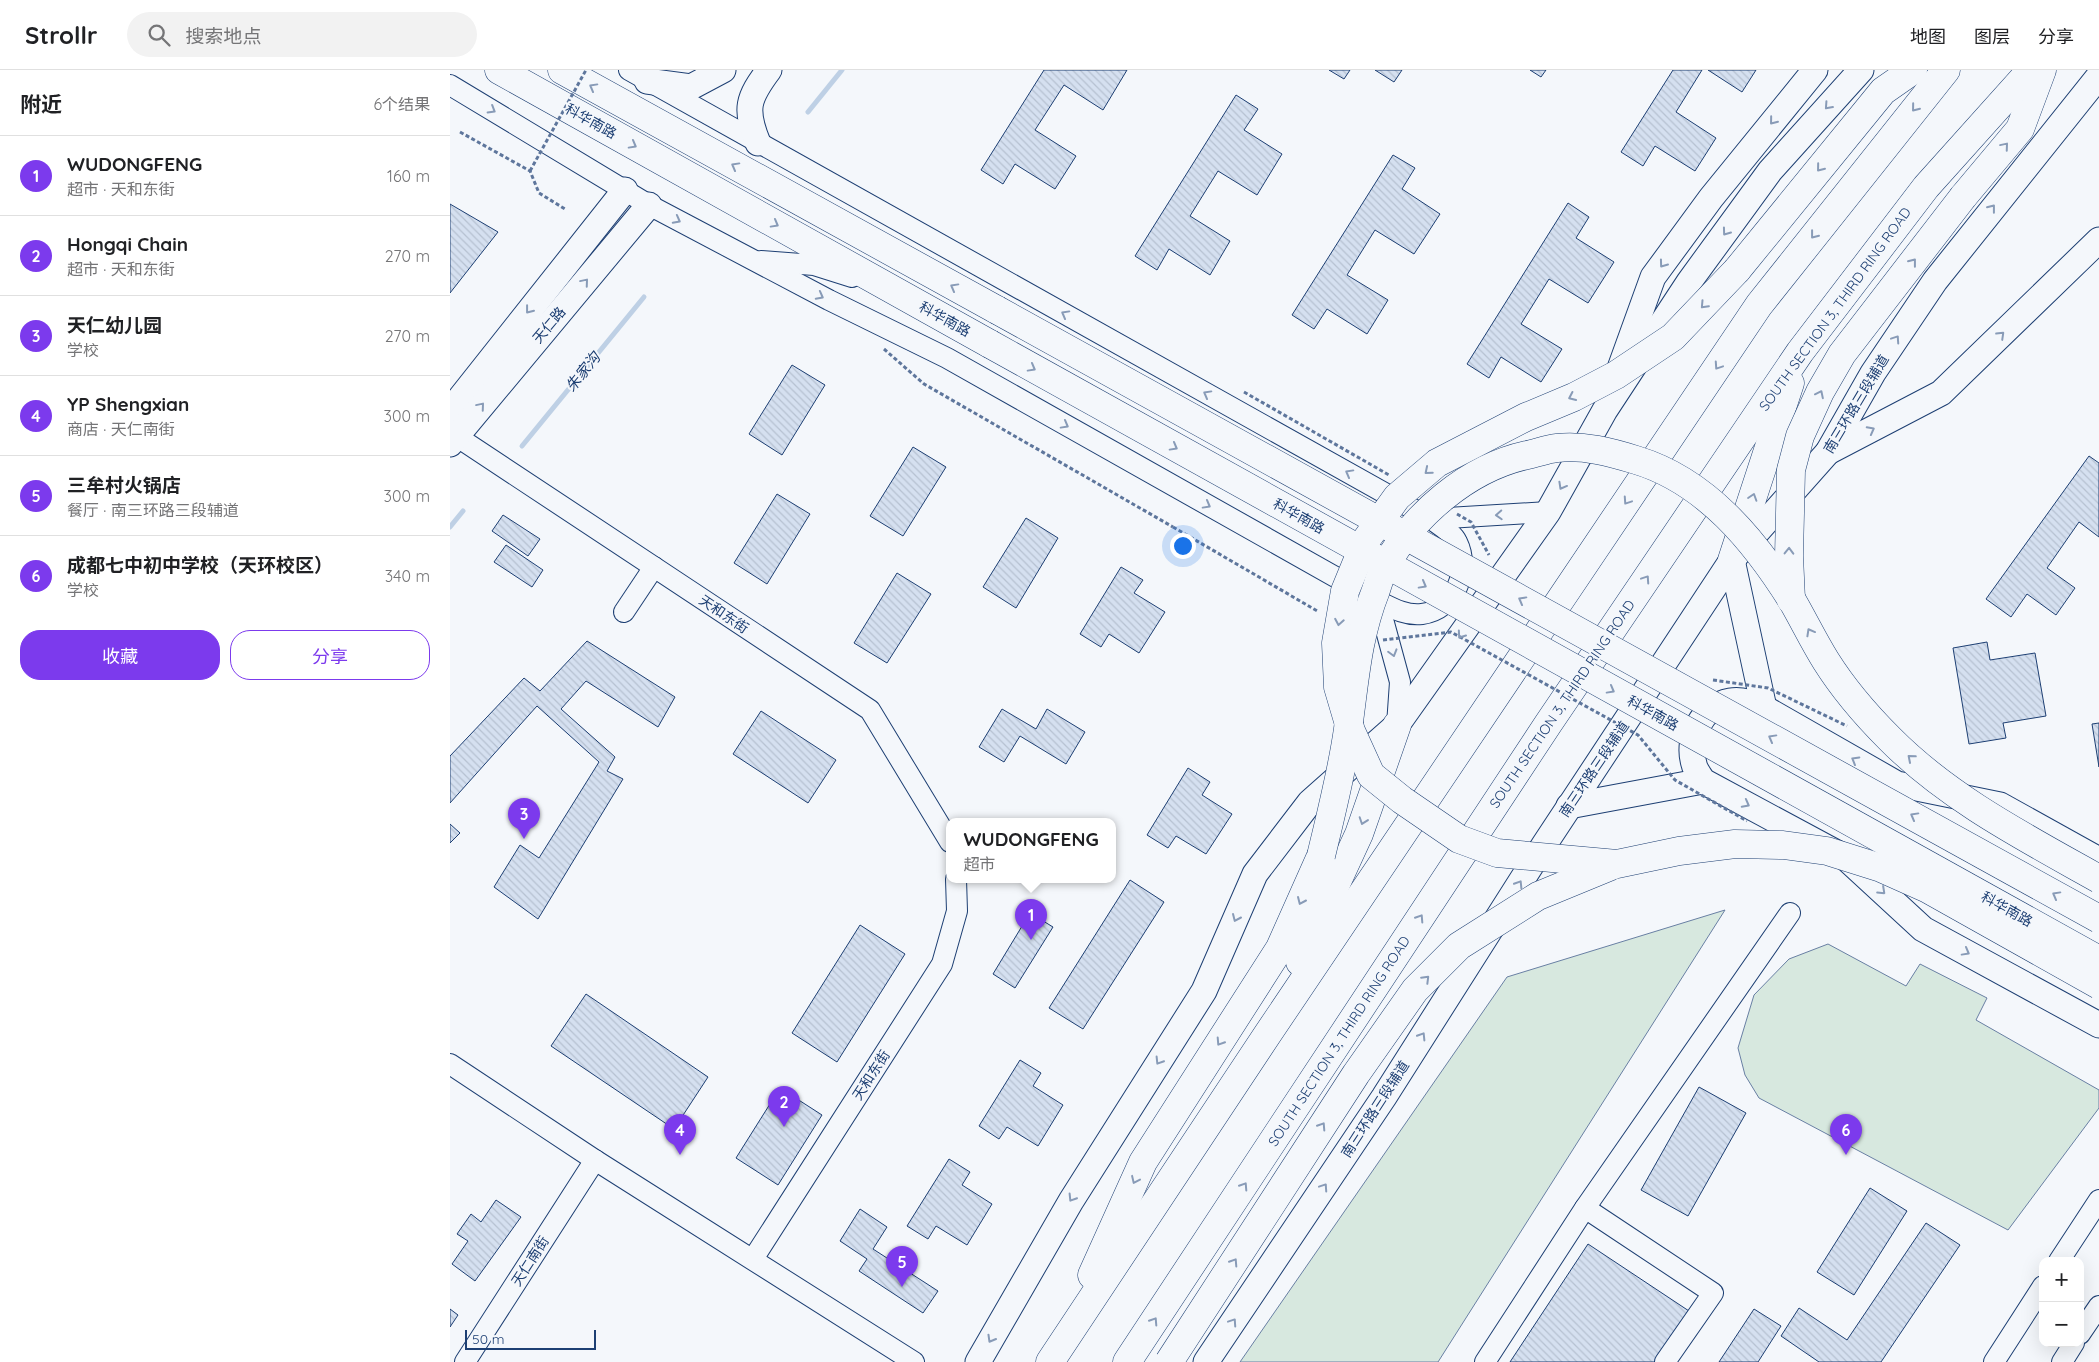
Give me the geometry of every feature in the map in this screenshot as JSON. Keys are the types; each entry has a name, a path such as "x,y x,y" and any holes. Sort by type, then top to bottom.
{"highway":[{"name":"科华南路","path":"499,70 2099,960"},
{"path":"562,70 2099,918"},
{"path":"1617,864 1497,853 1459,839 1402,800 1371,775 1351,731 1338,687 1336,643 1345,591 1366,540 1397,496 1437,463 1526,417 1574,397 1616,375 1673,337 1737,270 1883,90 1913,70"},
{"path":"1053,1358 1266,1035 1760,305 1946,70"},
{"name":"SOUTH SECTION 3, THIRD RING ROAD","path":"1127,1362 1542,732 1800,352 1926,187 2031,70"},
{"path":"1792,600 1789,556 1792,470 1800,436 1820,392 1842,354 1963,197 2020,129 2042,70"},
{"path":"1732,560 1800,352"},
{"path":"1053,1358 1143,1162 1280,948 1321,856 1348,730 1354,669 1365,618 1384,568 1408,534 1436,503 1477,475 1514,458 1557,448 1602,449 1656,466 1695,488 1741,529 1792,600 1828,664 1865,712 1891,740 1928,772 1996,820 2099,879"},
{"path":"1266,1035 1359,834 1397,725"},
{"path":"1169,1362 1356,1074 1415,990 1459,946 1538,896 1617,864 1679,851 1735,844 1783,845 1828,851 1881,868 1928,890 2099,985"}],"main road":[{"path":"638,75 691,87 723,70"},
{"path":"758,143 750,121 751,98 769,70"},
{"path":"1605,410 1653,276 1711,198 1815,70"},
{"path":"978,1362 1071,1201 1204,991 1255,874 1310,802 1397,725 1548,512 1605,410 1689,282 1770,171 1861,70"},
{"name":"南三环路三段辅道","path":"1206,1362 1384,1097 1569,806 1732,560 1828,452 1873,374 1934,281 2099,76"},
{"name":"天仁路","path":"450,411 625,190"},
{"name":"天仁路","path":"452,438 649,205"},
{"path":"1828,452 1941,393 2099,240"},
{"path":"1732,560 1764,708"},
{"path":"2099,860 2000,805 1896,784 1764,708 1748,702 1730,701 1712,708 1699,722 1691,743 1694,764 1703,781 1846,858 1923,929 2099,1025"},
{"path":"1569,806 1703,781"}],"street":[{"path":"450,85 649,205 829,300 947,358 1378,601 1404,613 1423,614 1444,606 1460,584 1463,563 1457,541 1431,519 638,75"},
{"path":"835,186 857,233"},
{"path":"754,261 814,265 889,288"},
{"name":"天和东街","path":"452,438 654,567 870,710 946,835"},
{"path":"1431,519 1548,512"},
{"path":"624,612 654,567"},
{"path":"1378,601 1400,682 1397,725"},
{"name":"天和东街","path":"753,1259 942,964 957,911 956,883"},
{"path":"1485,1362 1585,1208 1790,913"},
{"path":"450,1064 595,1160 914,1362"},
{"name":"天仁南街","path":"465,1362 595,1160"},
{"path":"2062,1257 2099,1200"},
{"path":"1585,1208 1713,1293 1666,1362"},
{"path":"1994,1362 2039,1292"},
{"path":"2084,1328 2099,1306"},
{"path":"2062,1362 2071,1347"}],"path":[{"path":"530,171 586,70"},
{"path":"460,132 530,171 540,193 565,209"},
{"path":"880,345 924,384 1327,616"},
{"path":"1244,392 1395,479"},
{"path":"1454,513 1471,522 1493,563"},
{"path":"1379,640 1451,632 1638,736 1675,780 1748,822"},
{"path":"1711,679 1768,688 1851,728"}],"shaded area":[{"path":"1725,910 1438,1362 1240,1362 1507,977"},
{"path":"1828,944 1906,986 1920,964 1987,998 1976,1020 2099,1090 2099,1108 2008,1230 1759,1098 1745,1075 1738,1048 1754,995 1789,959"}],"building":[{"path":"1044,70 1127,70 1103,110 1064,85 1035,130 1076,156 1055,189 1015,164 1003,184 981,170"},
{"path":"1329,70 1350,70 1344,79"},
{"path":"1375,70 1402,70 1394,82"},
{"path":"1530,70 1546,70 1541,77"},
{"path":"1673,70 1702,70 1676,112 1716,138 1695,171 1655,146 1643,166 1621,152"},
{"path":"1708,70 1756,70 1742,92"},
{"path":"1236,95 1258,109 1244,130 1282,154 1257,195 1218,171 1190,216 1230,241 1210,275 1169,249 1157,270 1135,256"},
{"path":"1393,155 1415,168 1402,189 1440,214 1414,254 1375,230 1347,275 1388,300 1367,334 1327,309 1314,329 1292,315"},
{"path":"1568,203 1589,217 1576,238 1614,262 1588,303 1549,279 1521,324 1562,349 1541,382 1501,357 1489,378 1467,364"},
{"path":"450,204 498,232 450,293"},
{"path":"792,365 825,385 782,455 749,434"},
{"path":"913,447 946,467 903,536 870,516"},
{"path":"2089,456 2099,463 2099,537 2079,522 2047,568 2075,588 2056,615 2027,594 2011,617 1986,599"},
{"path":"777,494 810,514 767,584 734,563"},
{"path":"503,515 540,539 528,556 492,531"},
{"path":"1026,518 1058,538 1016,608 983,587"},
{"path":"506,545 543,570 532,587 494,562"},
{"path":"1121,567 1143,580 1134,593 1165,612 1139,653 1109,634 1101,647 1080,634"},
{"path":"897,573 931,594 887,663 854,643"},
{"path":"587,641 675,697 658,727 586,681 561,709 615,757 607,771 623,779 538,919 494,887 520,845 539,858 599,762 537,706 450,803 450,756 524,678 540,691"},
{"path":"1987,642 1990,660 2035,653 2046,716 2003,723 2006,738 1969,744 1953,648"},
{"path":"1002,709 1036,729 1047,709 1085,732 1066,764 1020,736 1004,762 979,747"},
{"path":"761,711 836,760 808,803 733,754"},
{"path":"2099,723 2099,767 2092,724"},
{"path":"1188,768 1210,782 1202,795 1232,814 1206,854 1176,836 1168,848 1147,835"},
{"path":"450,824 460,833 450,843"},
{"path":"1130,880 1164,902 1083,1029 1049,1008"},
{"path":"1030,913 1053,927 1015,988 993,974"},
{"path":"860,925 905,954 837,1062 792,1033"},
{"path":"586,994 708,1077 674,1129 551,1046"},
{"path":"1020,1060 1041,1073 1033,1086 1063,1105 1038,1146 1007,1127 999,1139 979,1126"},
{"path":"1699,1087 1746,1113 1688,1216 1641,1190"},
{"path":"780,1088 822,1115 778,1185 736,1158"},
{"path":"949,1159 970,1172 962,1185 992,1204 967,1245 936,1226 928,1239 907,1226"},
{"path":"1870,1188 1907,1211 1854,1295 1817,1272"},
{"path":"496,1200 521,1217 475,1281 452,1264 468,1241 457,1234 471,1214 481,1222"},
{"path":"860,1209 887,1227 873,1249 938,1291 923,1313 859,1271 867,1259 840,1241"},
{"path":"1926,1223 1960,1245 1881,1362 1819,1362 1781,1336 1799,1308 1847,1340"},
{"path":"1588,1244 1692,1313 1660,1362 1510,1362"},
{"path":"450,1309 458,1315 450,1327"},
{"path":"1754,1309 1781,1326 1758,1362 1719,1362"}],"waterway":[{"name":"朱家沟","path":"808,112 842,70"},
{"name":"朱家沟","path":"522,446 644,297"},
{"name":"朱家沟","path":"450,527 463,511"}],"place":[{"name":"天仁幼儿园","path":"524,839"},
{"name":"WUDONGFENG","path":"1031,940"},
{"name":"Hongqi Chain","path":"784,1127"},
{"name":"YP Shengxian","path":"680,1155"},
{"name":"成都七中初中学校（天环校区）","path":"1846,1155"},
{"name":"三牟村火锅店","path":"902,1287"}]}
